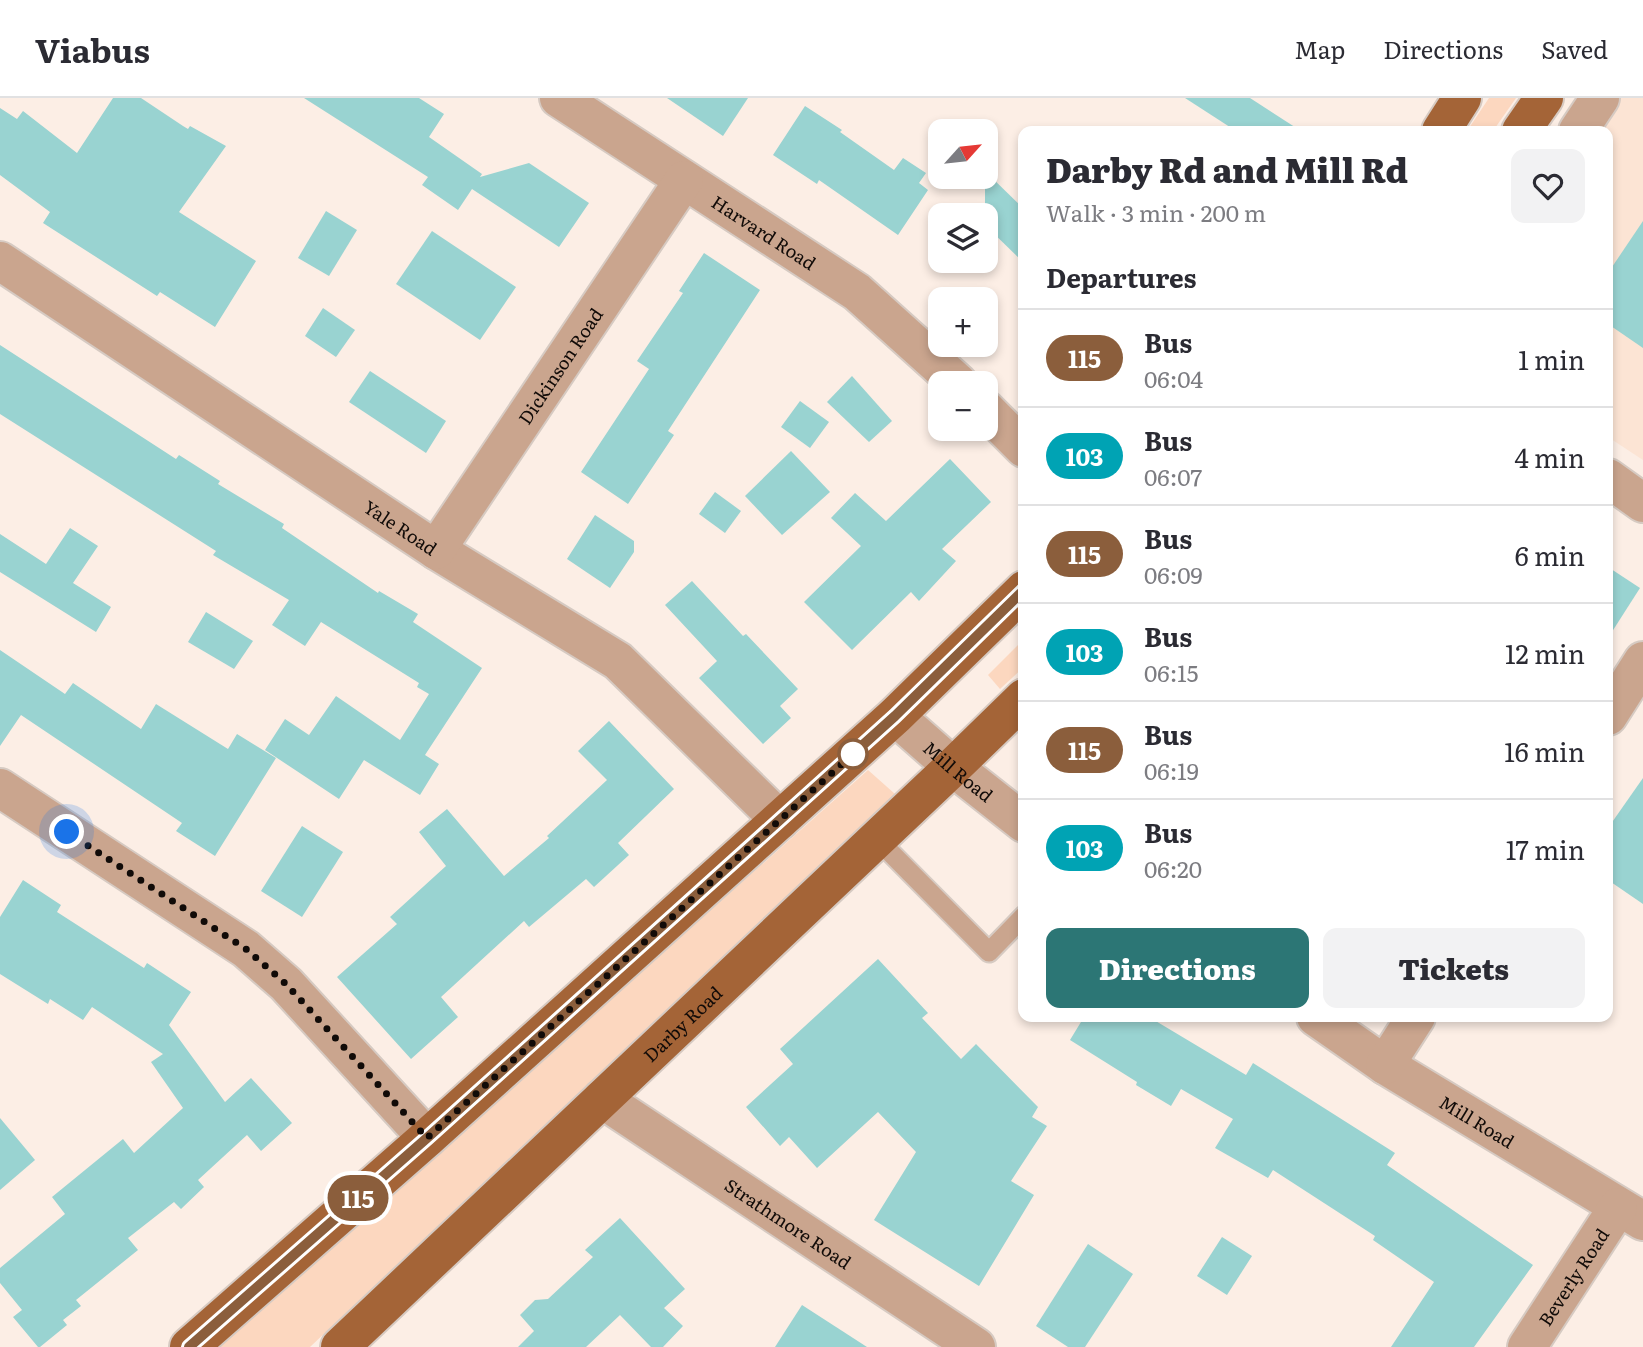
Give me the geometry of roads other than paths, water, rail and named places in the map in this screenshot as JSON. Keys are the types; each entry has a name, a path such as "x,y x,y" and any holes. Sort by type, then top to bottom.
{"main road":[{"path":"1444,126 1462,98"},
{"path":"1524,126 1544,98"},
{"path":"190,1347 427,1138 895,716 1018,596"},
{"name":"Darby Road","path":"340,1347 1018,704"}],"street":[{"name":"Harvard Road","path":"559,98 858,292 945,371"},
{"path":"1581,126 1601,98"},
{"name":"Dickinson Road","path":"436,550 684,180"},
{"name":"Yale Road","path":"0,261 436,550 618,661 780,820"},
{"path":"998,422 1018,442"},
{"path":"1613,482 1643,503"},
{"path":"1613,708 1643,661"},
{"name":"Mill Road","path":"895,716 953,768 1018,819"},
{"path":"0,788 246,949 286,984 427,1138"},
{"name":"Mill Road","path":"1323,1022 1385,1065 1631,1214"},
{"path":"1385,1065 1413,1022"},
{"name":"Strathmore Road","path":"602,1099 976,1347"},
{"name":"Beverly Road","path":"1527,1347 1631,1214"}],"lane":[{"path":"877,839 989,952 1018,922"}]}
